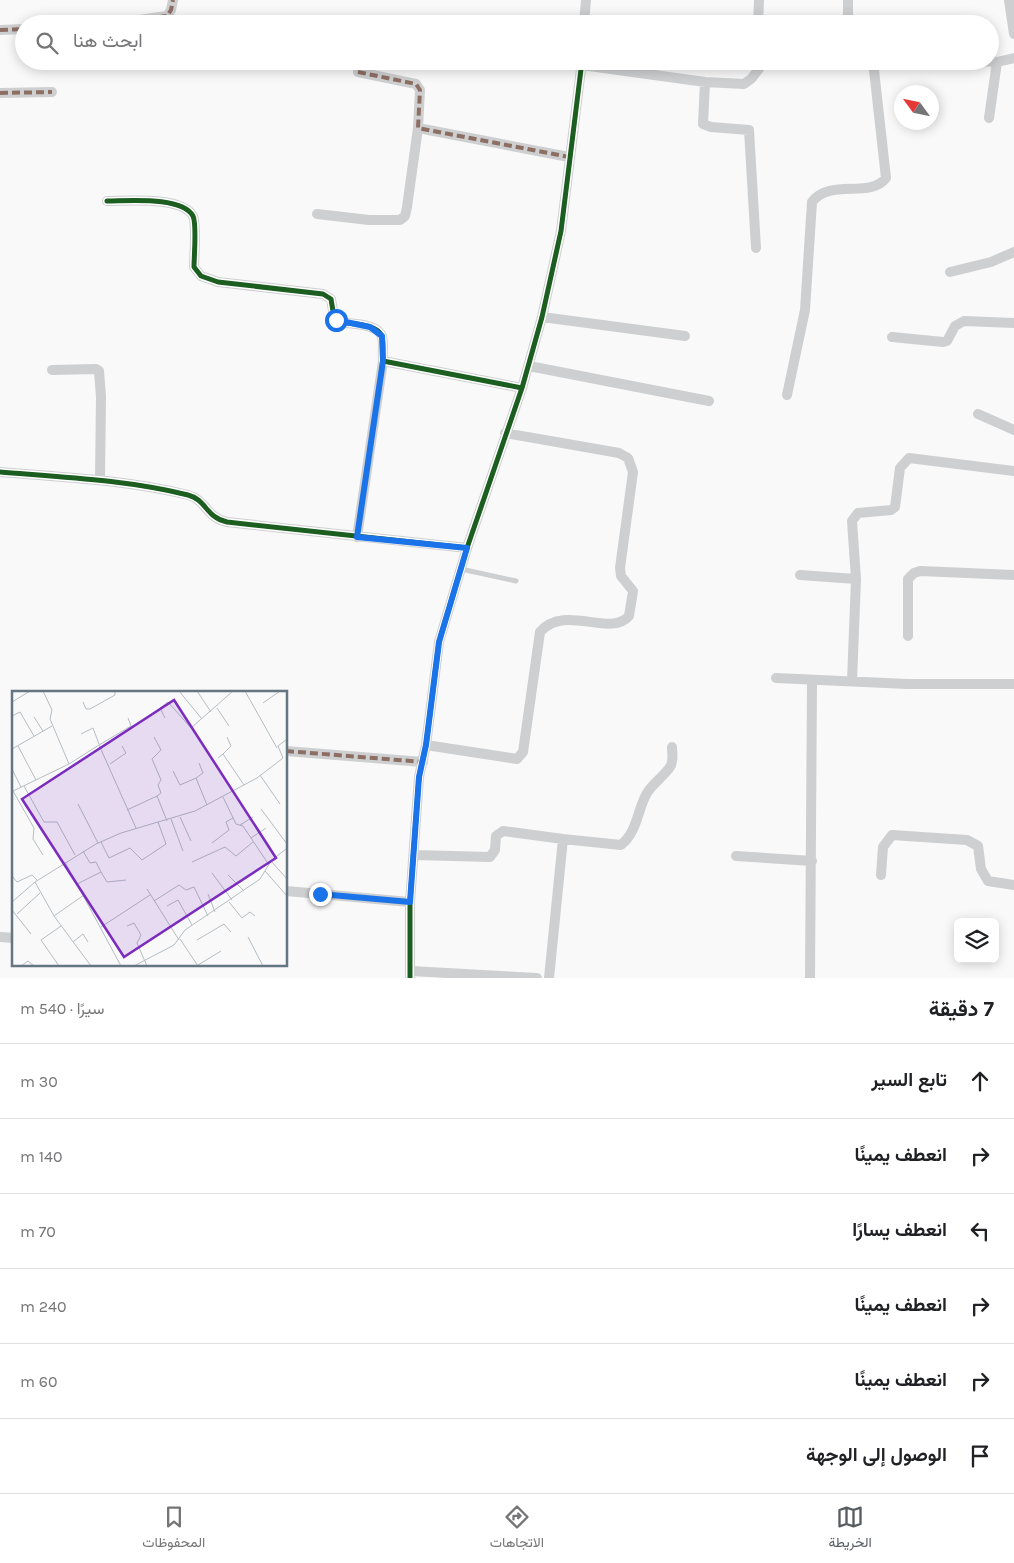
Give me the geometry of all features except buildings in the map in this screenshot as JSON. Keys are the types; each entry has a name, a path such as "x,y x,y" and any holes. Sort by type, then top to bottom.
{"street":[{"path":"168,15 173,0"},
{"path":"585,15 586,0"},
{"path":"758,15 759,0"},
{"path":"848,0 848,15"},
{"path":"1009,0 1014,32"},
{"path":"0,30 15,29"},
{"path":"999,62 1014,58"},
{"path":"538,978 410,975 410,902 415,855 419,777 426,745 439,642 460,568 529,366 542,317 561,231 581,70"},
{"path":"627,70 705,82 744,84 756,72"},
{"path":"787,395 805,310 812,202 825,192 877,186 886,178 873,70"},
{"path":"989,118 996,70"},
{"path":"317,214 369,220 400,220 405,216 418,128 420,90 416,84 358,72"},
{"path":"705,82 703,124 711,127 749,130 756,248"},
{"path":"0,92 52,92"},
{"path":"418,128 569,156"},
{"path":"107,201 172,203 186,207 194,218 194,267 201,276 218,282 323,294 331,299 334,317 338,322 370,327 382,336 383,361 357,537"},
{"path":"950,272 991,262 1014,252"},
{"path":"542,317 685,336"},
{"path":"892,337 943,342 946,341 955,326 964,321 1014,323"},
{"path":"383,361 522,388"},
{"path":"529,366 709,401"},
{"path":"52,370 96,369 99,371 101,397 100,480"},
{"path":"978,414 1014,430"},
{"path":"426,745 520,758 523,752 540,632 546,625 556,620 619,623 624,622 629,616 633,591 620,576 633,472 628,458 619,452 505,433"},
{"path":"852,681 856,579 852,521 858,513 891,510 895,507 900,468 909,458 1014,471"},
{"path":"0,472 100,480 194,497 203,503 216,520 227,522 467,548"},
{"path":"908,636 908,579 914,573 920,571 1014,575"},
{"path":"800,575 856,579"},
{"path":"776,678 907,684 1014,684"},
{"path":"810,978 812,681"},
{"path":"415,855 490,857 495,850 496,836 503,831 621,845 636,825 648,790 670,768 672,747"},
{"path":"288,751 423,762"},
{"path":"881,876 883,847 892,836 967,840 978,846 981,869 988,880 1014,885"},
{"path":"548,978 563,839"},
{"path":"736,856 812,861"},
{"path":"288,891 410,902"}],"lane":[{"path":"460,568 516,581"}],"marked path":[{"path":"168,15 173,0"},
{"path":"0,30 15,29"},
{"path":"358,72 416,84 420,90 418,128 569,157"},
{"path":"0,93 52,92"},
{"path":"288,751 423,762"}],"cycle path":[{"path":"410,978 410,902 419,777 426,745 439,642 467,548 522,388 542,317 561,231 581,70"},
{"path":"107,201 141,200 166,202 187,210 194,220 194,267 201,276 218,282 323,294 331,299 334,317 338,322 370,327 380,332 383,340 383,361 522,388"},
{"path":"0,472 94,480 142,486 188,495 199,501 214,516 227,522 467,548"}],"route":[{"path":"320,894 410,902 415,855 419,777 426,745 439,642 467,548 357,537 383,361 382,336 370,327 338,322 336,320"}]}
